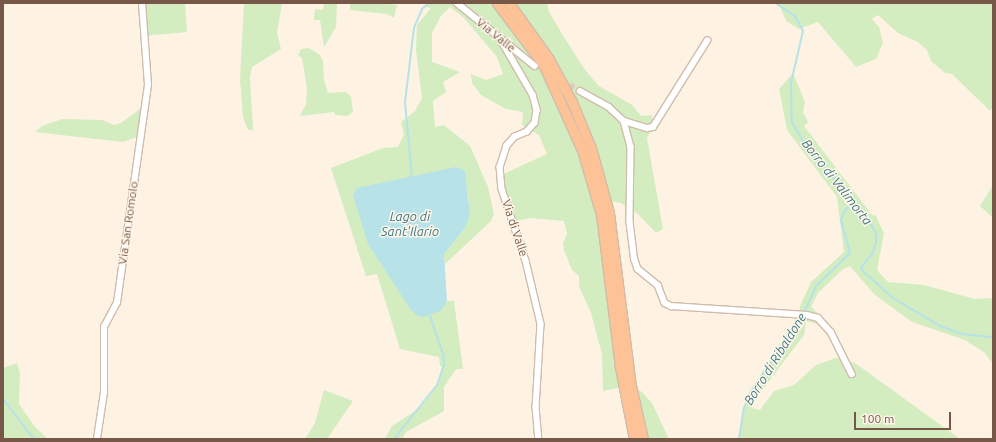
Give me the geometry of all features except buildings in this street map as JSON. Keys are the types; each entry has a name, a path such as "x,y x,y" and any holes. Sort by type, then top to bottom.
{"highway":[{"path":"497,3 542,64 582,150 601,214 620,367 634,439"},
{"path":"509,3 549,59 572,102 591,148 609,213 631,386 643,439"}],"street":[{"name":"Via San Romolo","path":"97,439 104,392 104,327 117,304 148,85 142,3"},
{"name":"Via Valle","path":"457,3 535,66"},
{"name":"Via di Valle","path":"500,38 533,96 537,110 535,122 527,132 515,138 506,146 500,167 502,189 526,261 540,324 536,407 539,439"},
{"path":"580,91 609,107 624,121 647,128 653,127 707,41"},
{"path":"624,121 631,146 630,222 635,260 638,269 658,284 665,303 670,306 803,315 818,318 831,332 852,374"}],"green space":[{"path":"142,3 185,3 187,32 143,36"},
{"path":"244,3 282,3 277,33 281,49 252,67 250,77 253,130 248,130 243,117 240,79"},
{"path":"324,3 337,3 336,27 324,47 320,20 314,20 315,9 323,10"},
{"path":"350,3 381,3 397,5 394,18 387,14 350,10"},
{"path":"429,3 497,3 543,64 593,184 623,387 603,391 602,354 591,313 579,286 579,276 572,270 564,250 563,243 567,234 564,221 530,218 513,222 501,175 547,154 539,135 522,125 523,112 506,109 481,95 472,83 471,74 486,80 503,74 497,57 464,18 450,7 441,16 432,33 432,62 460,72 443,82 446,92 433,101 435,127 444,125 470,146 488,187 494,214 491,221 445,264 444,254 465,228 469,201 464,171 461,169 379,261 392,279 442,310 447,301 454,301 463,369 456,369 444,387 444,411 406,432 402,439 385,439 392,426 420,408 437,386 443,367 440,366 439,357 400,349 377,274 366,276 331,168 383,148 398,147 404,134 401,122 415,111 422,98 416,50 417,25 431,8 424,7"},
{"path":"509,3 547,3 549,12 564,37 585,70 599,86 632,105 641,116 652,115 653,127 647,138 663,229 656,233 638,214 621,203 605,200 580,122"},
{"path":"993,3 993,108 990,111 952,74 945,73 931,61 927,50 918,42 898,33 878,15 872,19 879,27 883,43 876,59 856,67 818,22 799,29 786,21 780,6 776,4"},
{"path":"309,48 320,55 323,61 324,80 328,93 346,92 351,97 353,112 347,116 335,115 334,112 300,116 306,104 307,88 302,58 298,55 301,49"},
{"path":"793,73 805,102 803,112 808,122 804,126 872,215 876,216 884,233 877,270 888,282 924,285 975,299 993,298 993,364 985,353 965,340 912,322 874,294 850,266 843,269 818,293 811,307 822,317 821,321 818,324 806,321 804,335 760,393 755,394 752,408 760,410 774,391 794,385 816,365 836,358 855,363 960,439 739,439 742,413 749,393 799,314 800,306 811,282 844,252 837,197 787,130 779,89"},
{"path":"145,105 140,136 123,142 35,132 42,126 62,119 102,120 114,125 121,123"},
{"path":"993,185 993,218 980,206"},
{"path":"17,363 20,373 19,404 35,427 48,439 3,439 3,368"},
{"path":"631,386 642,392 652,403 669,439 643,439"},
{"path":"324,390 353,401 327,439 305,439 315,423"}],"water":[{"name":"Lago di Sant'Ilario","path":"456,167 465,171 470,215 465,228 444,254 447,301 442,310 423,317 418,316 411,310 368,244 353,195 357,188"}],"waterway":[{"path":"412,178 405,102 414,28 422,9 429,3"},
{"name":"Borro di Ribaldone","path":"775,3 795,16 803,31 791,83 792,122 803,141 872,226 876,234 876,243 872,254 861,267 863,271 893,298 940,326 962,334 993,337"},
{"name":"Borro di Ribaldone","path":"739,439 744,408 751,391 800,322 816,286 850,253 841,219 845,210 852,204"},
{"path":"394,439 437,385 444,365 443,354 429,313"},
{"path":"3,399 34,439"}],"tunnel":[{"path":"562,81 580,91"}],"water label":[{"name":"Borro di Valimorta","path":"837,182"}]}
